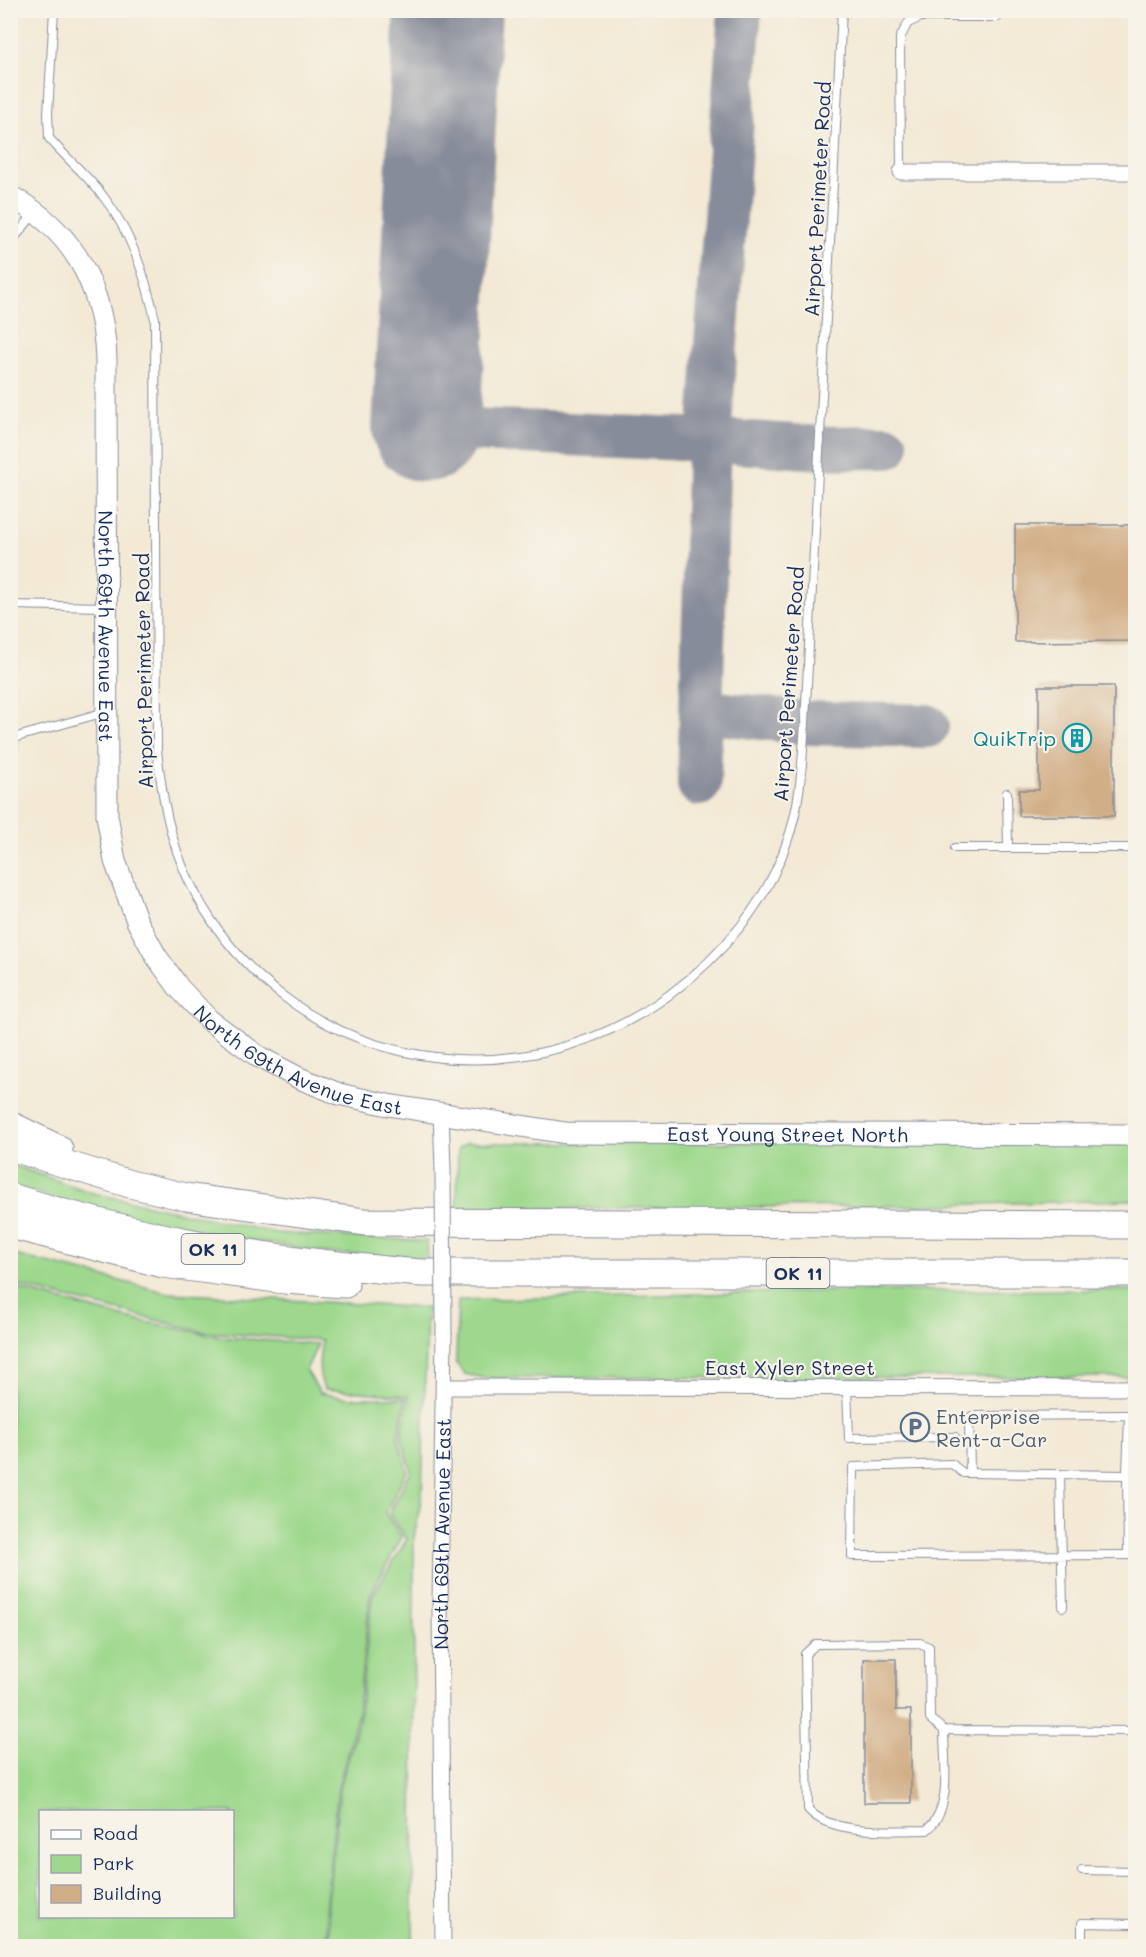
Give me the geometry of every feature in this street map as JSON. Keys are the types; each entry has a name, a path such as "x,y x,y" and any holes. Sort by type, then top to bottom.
{"highway":[{"path":"10,1125 130,1184"},
{"name":"OK 11","path":"10,1147 130,1184 219,1203 365,1222 1136,1225"},
{"name":"OK 11","path":"10,1197 100,1224 207,1248 308,1263 421,1273 1136,1273"},
{"path":"1019,1225 1136,1215"},
{"path":"10,1225 164,1264 284,1280 340,1284 421,1273"}],"street":[{"path":"901,172 1136,172"},
{"name":"North 69th Avenue East","path":"10,195 37,210 69,242 93,288 104,331 107,815 115,861 137,921 156,956 179,988 209,1020 233,1040 259,1057 298,1078 339,1094 388,1105 441,1113 444,1335 440,1606 443,1947"},
{"name":"East Young Street North","path":"441,1113 566,1133 1136,1135"},
{"name":"East Xyler Street","path":"444,1387 1136,1388"}],"lane":[{"name":"Airport Perimeter Road","path":"54,10 48,113 49,138 84,174 117,216 144,272 155,319 157,750 162,798 171,837 190,883 231,946 266,981 302,1008 345,1033 402,1053 475,1061 551,1052 598,1036 639,1018 686,983 732,937 771,880 788,839 799,795 805,723 843,10"},
{"path":"901,172 900,38 908,23 921,17 998,17 998,10"},
{"path":"10,243 37,210"},
{"path":"10,605 106,607"},
{"path":"10,791 12,739 107,711"},
{"path":"1007,793 1008,848"},
{"path":"955,848 1136,848"},
{"path":"848,1389 849,1438 955,1437"},
{"path":"970,1473 969,1419 972,1416 1132,1415 1127,1475 1132,1555 852,1556 854,1467 952,1464 963,1473 1127,1475"},
{"path":"1060,1475 1063,1607"},
{"path":"944,1730 944,1803 938,1821 927,1830 863,1830 815,1817 808,1809 805,1654 816,1644 920,1643 929,1647 930,1719 944,1730 1136,1731"},
{"path":"1082,1870 1136,1871"},
{"path":"1082,1947 1082,1923 1136,1924"}],"green space":[{"path":"1135,1142 1135,1200 900,1206 457,1209 458,1148 467,1143"},
{"path":"10,1164 93,1193 276,1233 427,1241 428,1259 327,1253 115,1217 11,1185"},
{"path":"11,1254 169,1293 427,1308 422,1495 414,1537 413,1946 325,1946 329,1936 328,1901 340,1788 359,1720 372,1596 407,1539 389,1514 411,1471 401,1435 409,1396 324,1389 319,1364 322,1340 204,1332 11,1284"},
{"path":"11,1287 126,1318 220,1337 318,1344 306,1370 320,1393 348,1398 406,1398 398,1436 407,1471 385,1513 402,1537 370,1595 357,1718 338,1788 326,1901 327,1935 321,1946 11,1946"},
{"path":"1135,1290 1135,1377 484,1378 464,1374 456,1363 458,1300 822,1291"}],"building":[{"path":"1015,525 1136,525 1136,641 1015,642"},
{"name":"QuikTrip","path":"1039,686 1114,686 1114,816 1019,816 1019,790 1039,790"},
{"path":"864,1659 896,1659 896,1710 911,1710 911,1803 864,1803"}],"taxiway":[{"path":"699,784 709,440 740,10"},
{"path":"426,428 709,440 821,448 887,447"},
{"path":"701,711 805,723 927,726"}],"runway":[{"path":"426,428 448,10"}],"place":[{"name":"QuikTrip","path":"1077,738"},
{"name":"Enterprise Rent-a-Car","path":"915,1427"}]}
